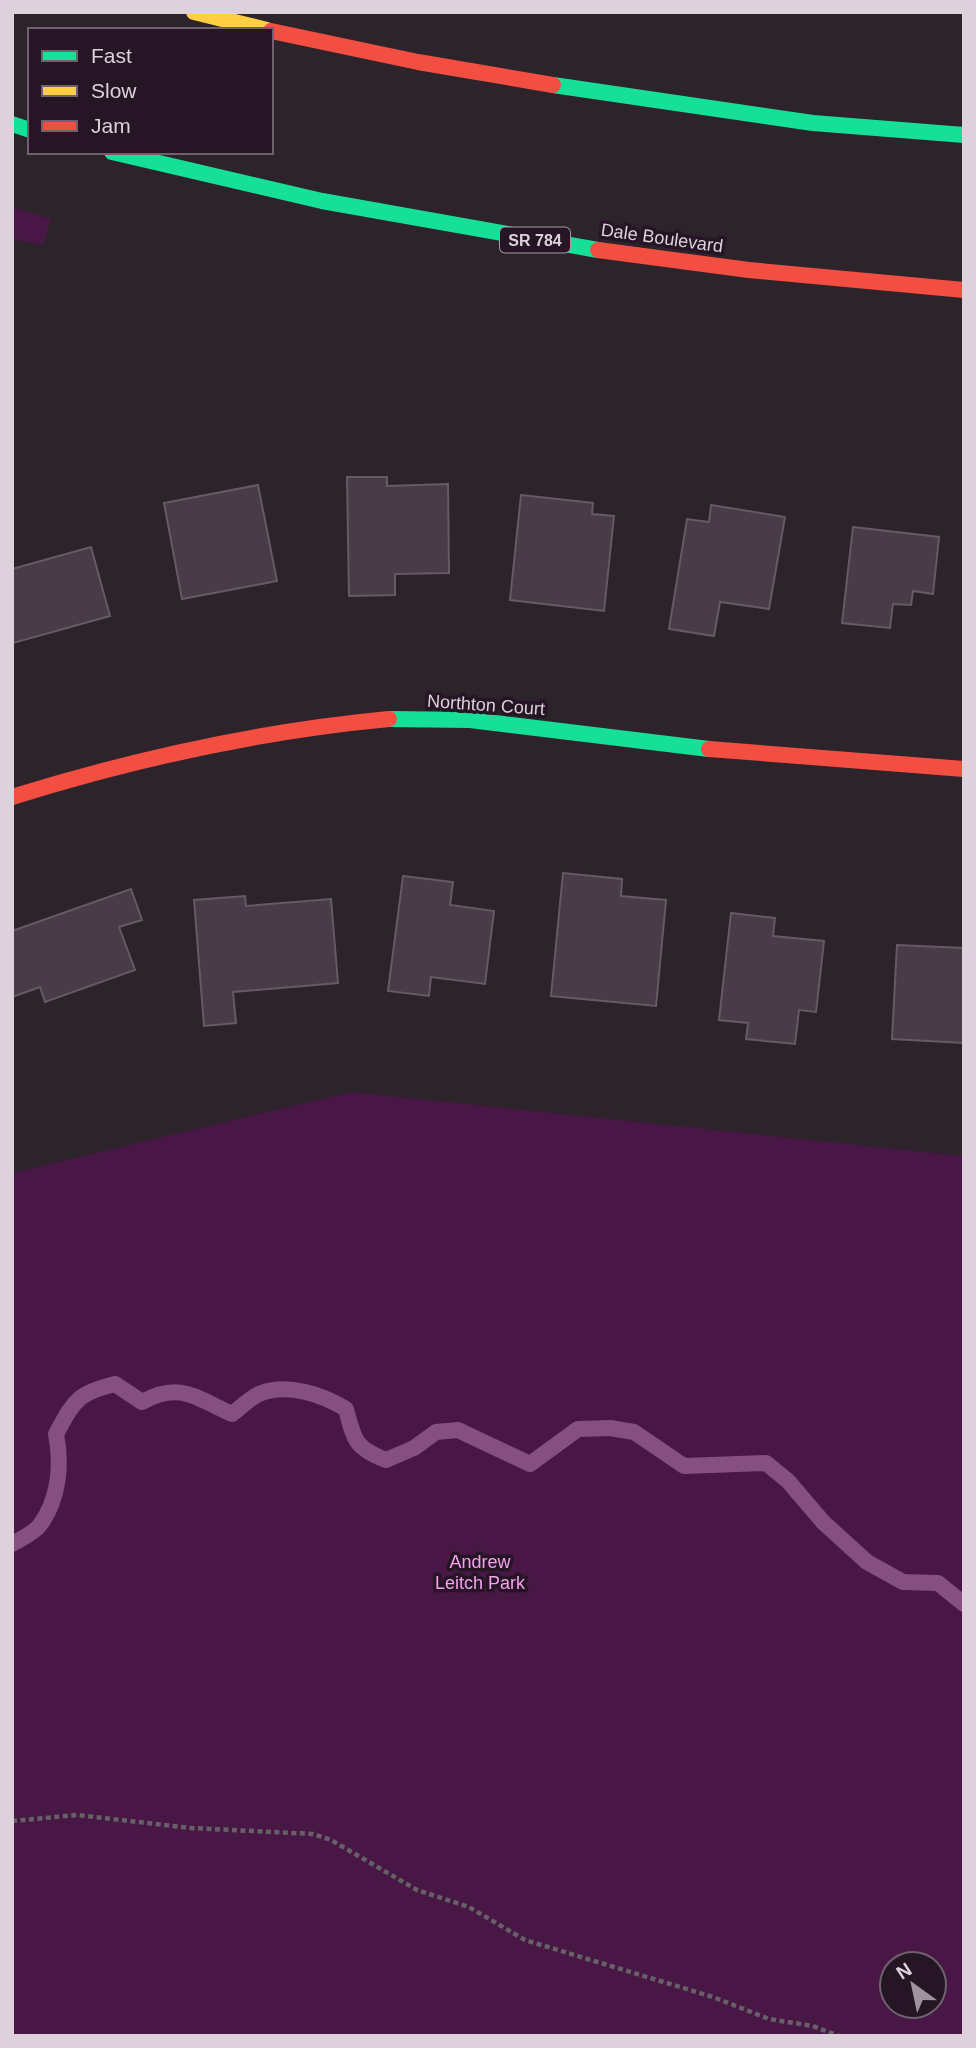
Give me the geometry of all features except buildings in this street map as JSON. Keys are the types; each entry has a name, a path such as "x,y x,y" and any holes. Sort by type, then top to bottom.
{"main road":[{"path":"194,12 261,28"},
{"path":"273,31 338,47 521,81 778,118 964,135"},
{"name":"Dale Boulevard","path":"120,154 246,187 412,222 686,262 964,290"},
{"name":"Northton Court","path":"12,797 95,771 216,744 387,719 470,720 706,749 964,769"}],"path":[{"path":"12,1821 77,1815 191,1828 313,1834 331,1840 417,1890 469,1907 525,1940 713,1997 769,2019 813,2026 839,2036"}],"green space":[{"path":"12,207 51,219 43,245 12,239"},
{"name":"Andrew Leitch Park","path":"352,1092 964,1156 964,2036 12,2036 12,1173"}],"waterway":[{"path":"12,1544 34,1531 46,1515 55,1493 59,1470 56,1434 67,1414 84,1395 115,1384 142,1402 155,1396 178,1392 232,1414 259,1394 281,1389 316,1395 346,1409 357,1442 386,1460 414,1448 436,1432 458,1430 530,1464 578,1429 610,1428 634,1432 684,1466 766,1463 788,1481 823,1522 867,1562 903,1582 938,1583 964,1604"}],"traffic: fast":[{"path":"553,85 813,123 964,135"},
{"path":"12,124 28,129"},
{"path":"121,154 322,201 598,250"},
{"path":"389,719 470,720 709,749"}],"traffic: slow":[{"path":"194,12 259,28"}],"traffic: jam":[{"path":"273,31 418,62 553,85"},
{"path":"598,250 749,270 964,290"},
{"path":"12,797 104,770 198,748 293,731 389,719"},
{"path":"709,749 964,769"}]}
